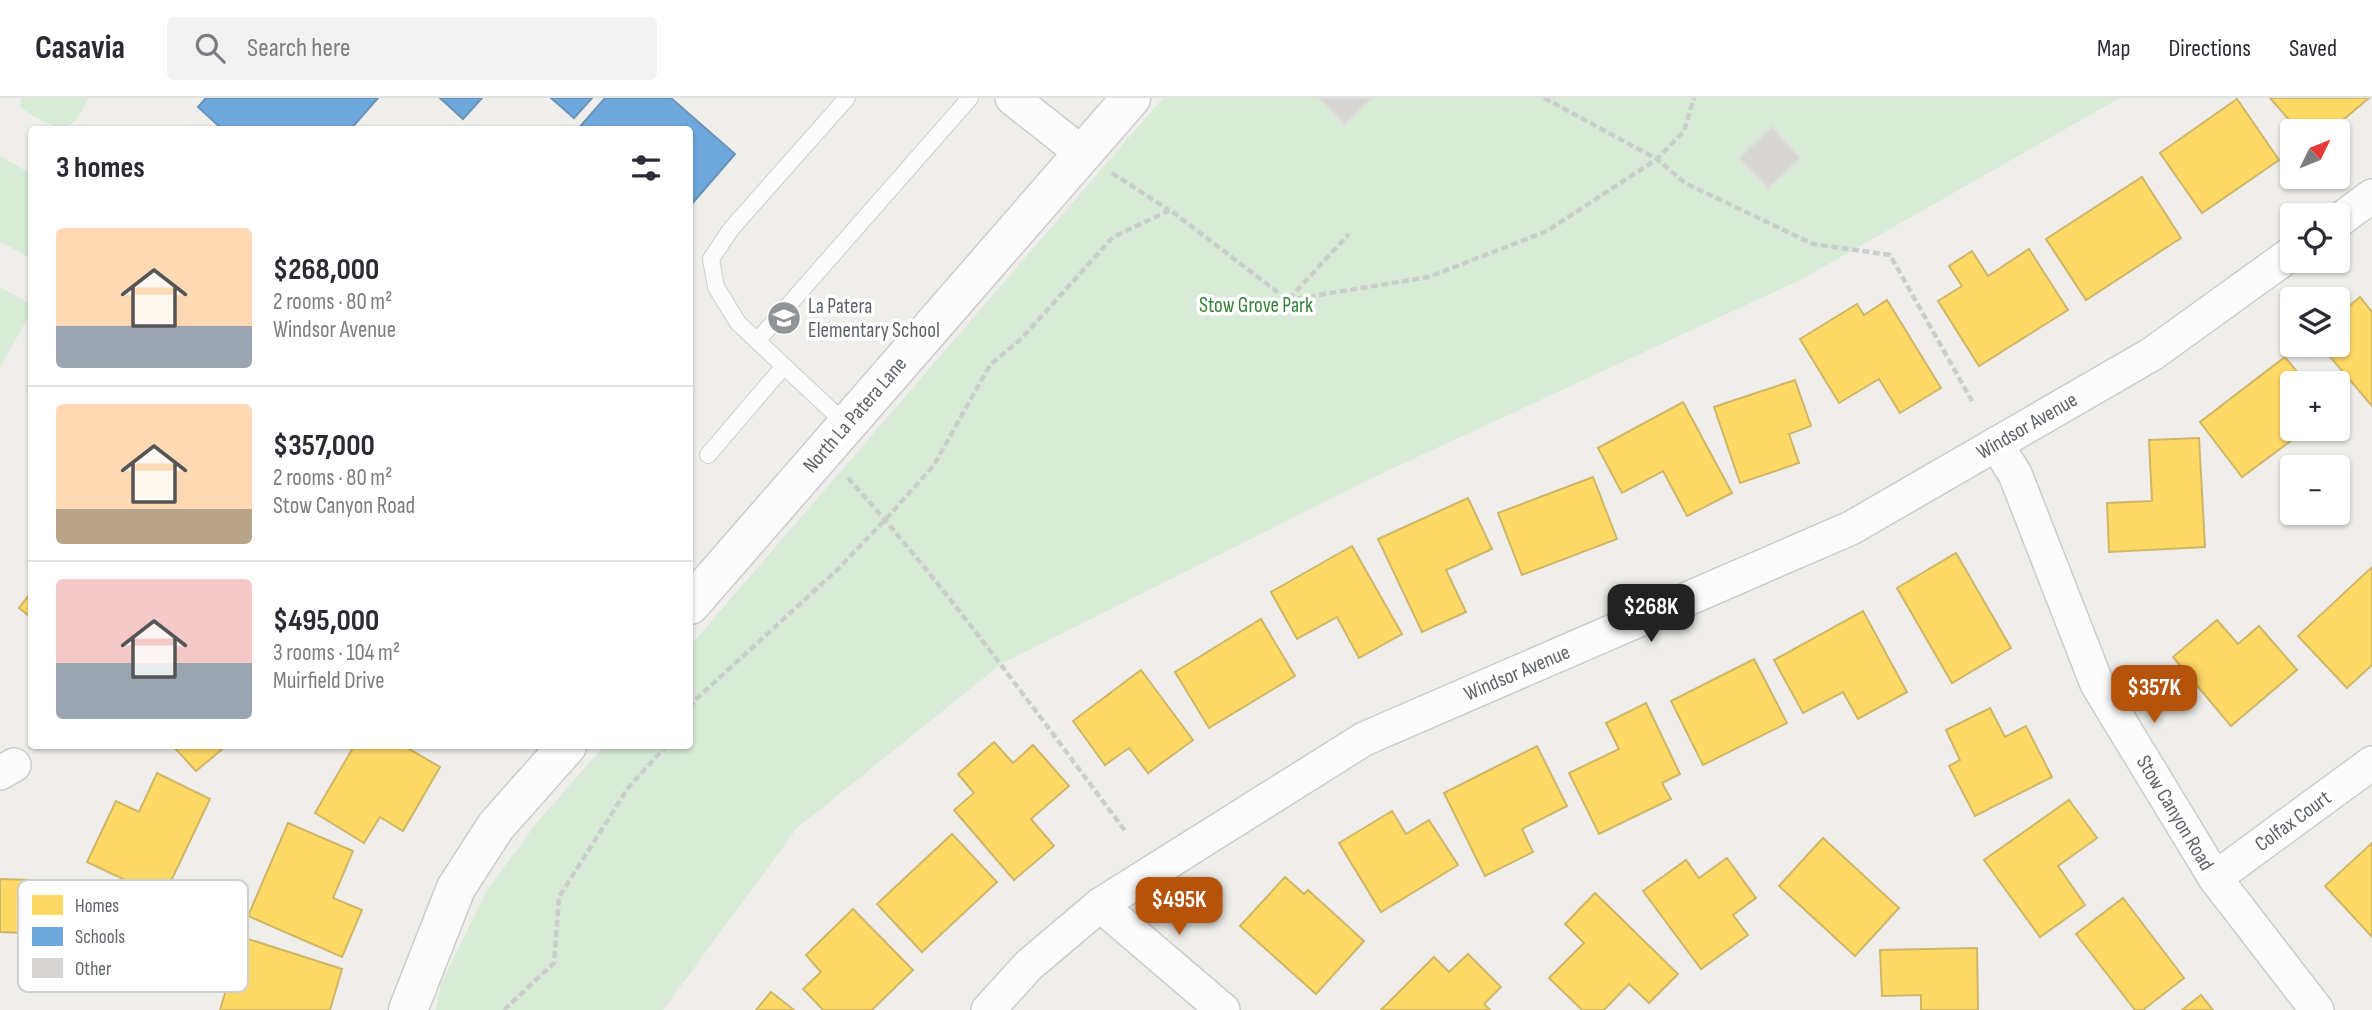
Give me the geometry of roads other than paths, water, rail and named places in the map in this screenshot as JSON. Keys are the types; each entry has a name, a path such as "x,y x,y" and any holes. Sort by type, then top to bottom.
{"street":[{"path":"1012,98 1083,154"},
{"name":"North La Patera Lane","path":"693,602 1131,98"},
{"path":"2350,212 2372,196"},
{"name":"Windsor Avenue","path":"988,1010 1029,965 1100,905 1364,740 1851,528 2152,354 2280,262"},
{"name":"Stow Canyon Road","path":"1996,444 2015,474 2097,684 2215,878 2318,1010"},
{"path":"408,1010 456,888 496,826 564,749"},
{"name":"Colfax Court","path":"2215,878 2372,763"},
{"path":"1100,905 1223,1010"}],"lane":[{"path":"836,438 784,366 738,323 716,287 711,259 731,229 847,98"},
{"path":"757,341 970,98"},
{"path":"708,455 784,366"}],"place":[{"name":"La Patera Elementary School","path":"784,318"}],"park label":[{"name":"Stow Grove Park","path":"1256,305"}]}
